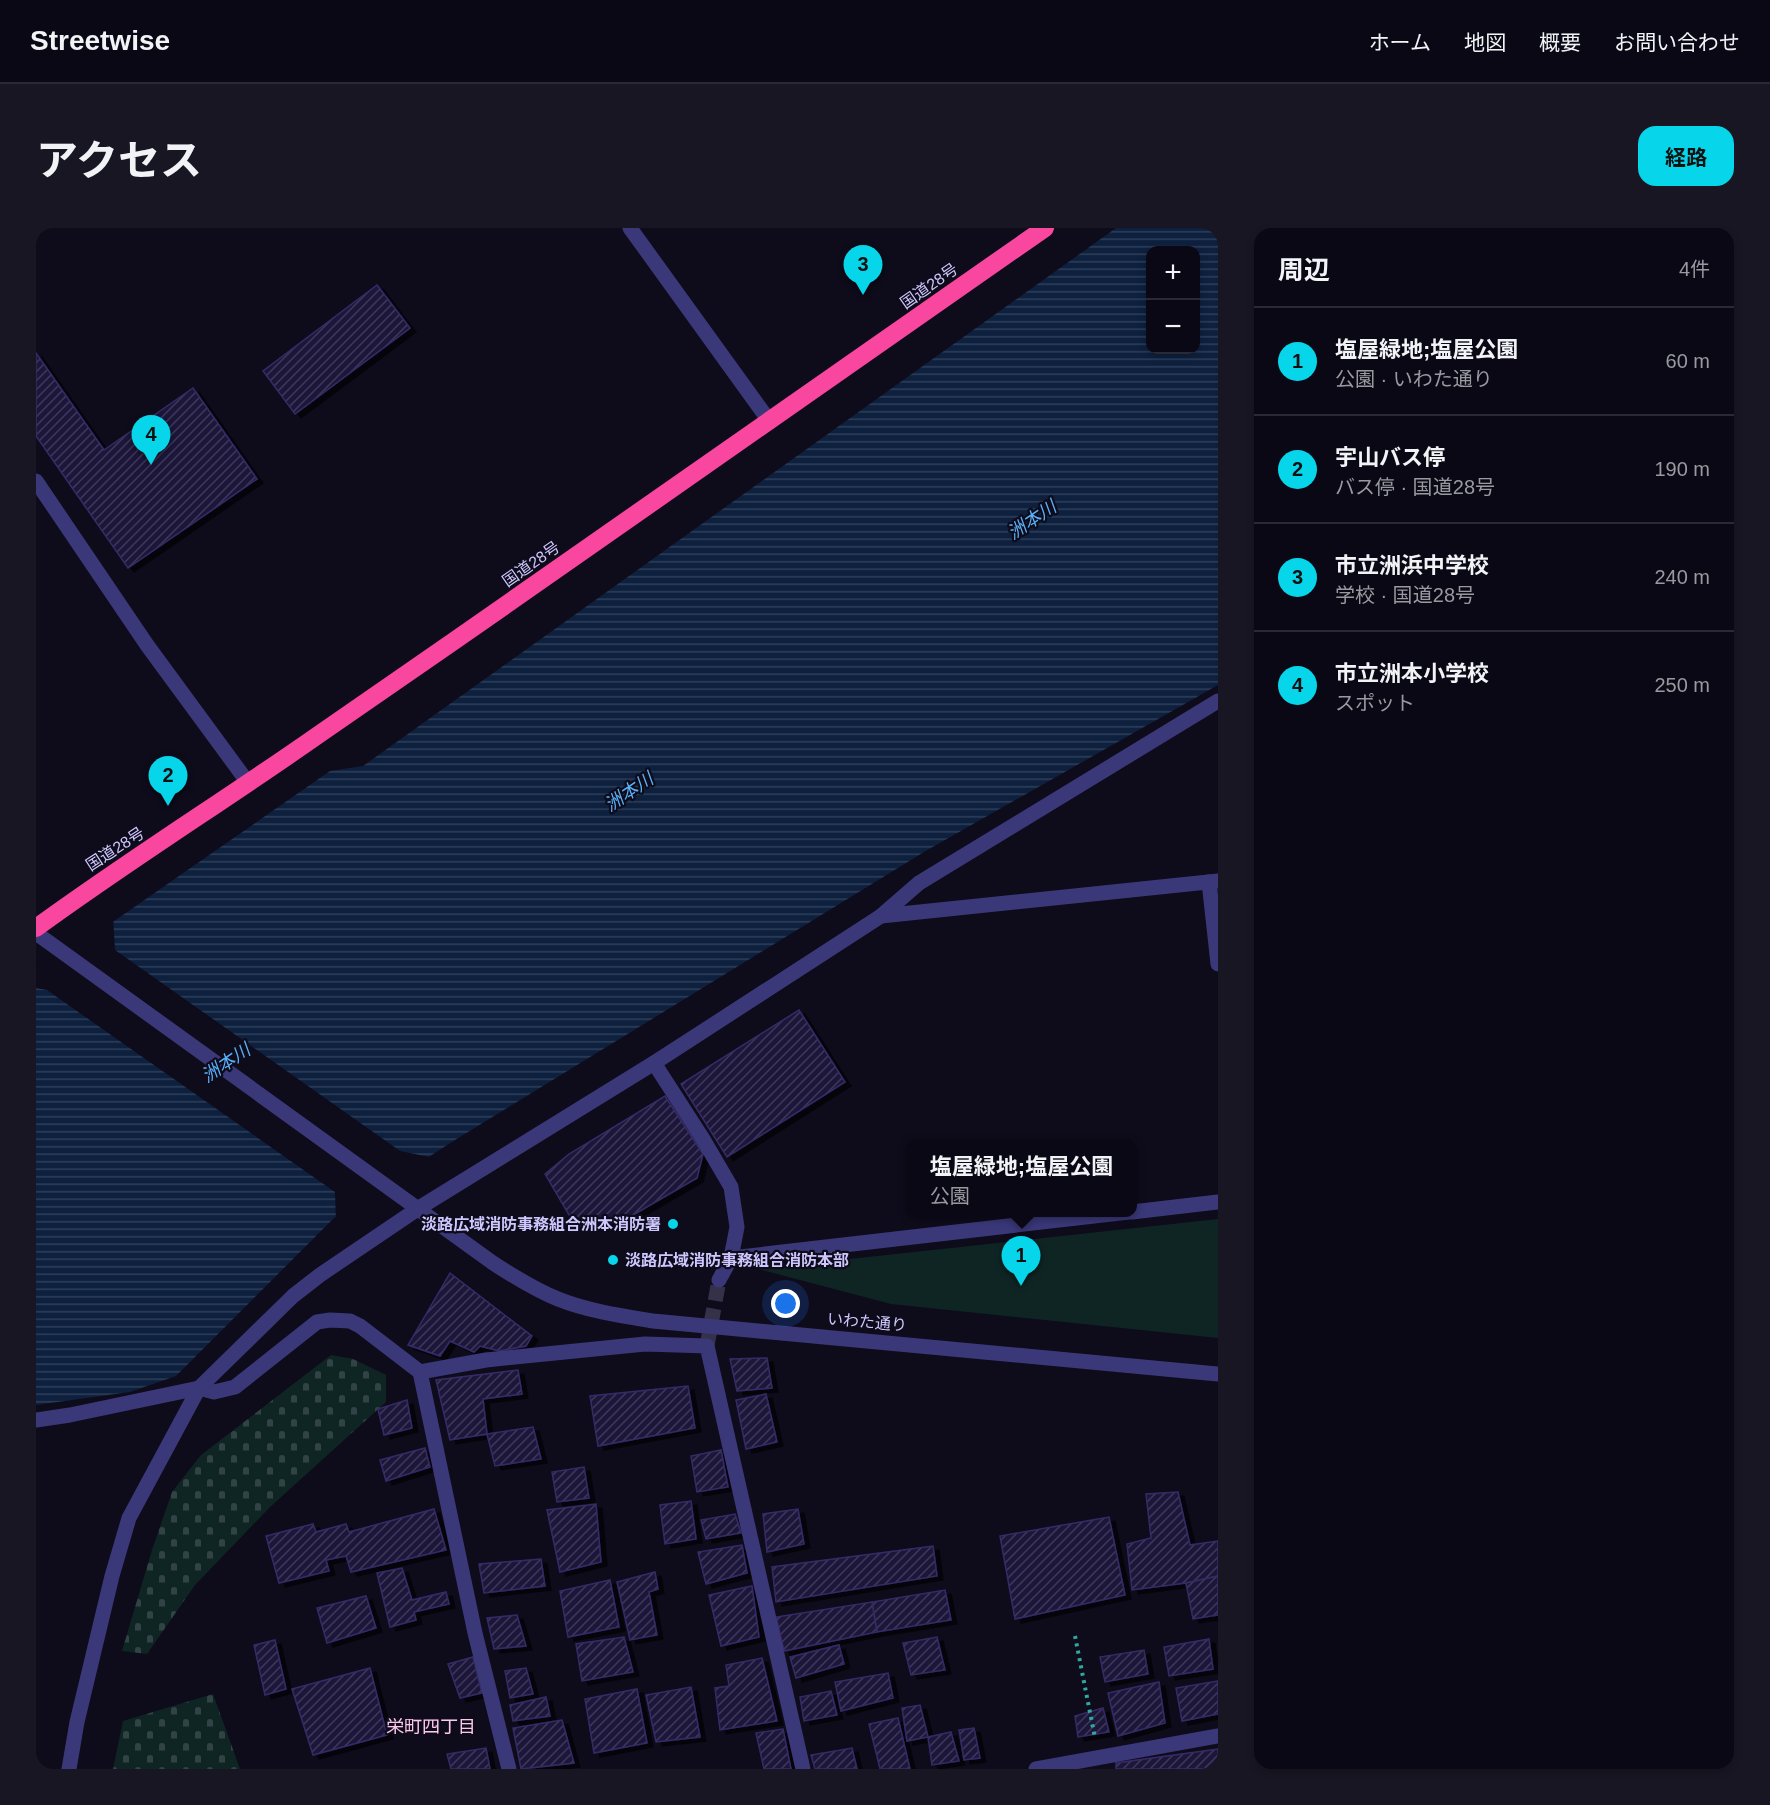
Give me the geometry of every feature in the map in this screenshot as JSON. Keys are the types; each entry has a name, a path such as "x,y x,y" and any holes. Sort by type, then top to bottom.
{"highway":[{"name":"国道28号","path":"36,928 83,894 249,784 1045,228"}],"street":[{"path":"630,228 770,422"},
{"path":"36,481 147,645 249,784"},
{"path":"69,1769 80,1711 112,1576 129,1518 199,1388 293,1296 419,1208 654,1063 880,916 919,883 1218,701"},
{"path":"880,916 1214,882 1218,964"},
{"name":"いわた通り","path":"36,933 492,1263 558,1299 626,1317 653,1321 1218,1374"},
{"path":"654,1063 731,1187 737,1227 731,1258 718,1280"},
{"path":"1137,1211 1218,1202"},
{"path":"731,1258 1088,1217"},
{"path":"36,1420 199,1388 214,1392 235,1387 317,1322 350,1321 360,1326 420,1372 475,1634 509,1769"},
{"path":"420,1372 486,1359 645,1344 707,1346 803,1769"},
{"path":"1036,1769 1101,1764 1218,1736"}],"path":[{"path":"1075,1636 1101,1764"}],"green space":[{"path":"1218,1219 1218,1338 891,1304 758,1269"},
{"path":"331,1355 353,1359 386,1375 386,1402 270,1507 195,1585 147,1654 122,1651 172,1492 201,1455"},
{"path":"213,1694 240,1769 113,1769 123,1721"}],"water":[{"name":"洲本川","path":"1116,228 1218,228 1218,685 924,852 455,1140 334,1218 176,1376 130,1392 36,1405 36,971 94,935 330,771 363,766"}],"pier":[{"path":"113,917 115,950 400,1151 434,1158 336,1221 335,1192 47,990 36,988 36,968"}],"building":[{"path":"377,285 410,328 295,414 263,371"},
{"path":"36,353 104,450 193,388 257,479 128,568 36,436"},
{"path":"799,1010 845,1082 727,1157 681,1084"},
{"path":"665,1096 703,1154 697,1178 621,1222 576,1227 545,1174 569,1154"},
{"path":"450,1273 532,1336 526,1346 499,1351 480,1346 474,1352 450,1341 440,1356 408,1345"},
{"path":"767,1358 772,1388 737,1391 730,1359"},
{"path":"518,1370 522,1394 483,1399 487,1434 450,1440 436,1380"},
{"path":"688,1386 695,1428 598,1446 590,1396"},
{"path":"766,1394 777,1442 746,1449 736,1400"},
{"path":"407,1400 412,1428 384,1435 378,1409"},
{"path":"533,1427 541,1459 495,1466 487,1434"},
{"path":"425,1448 430,1467 386,1481 380,1460"},
{"path":"721,1450 728,1487 697,1492 691,1456"},
{"path":"584,1467 589,1498 557,1502 552,1472"},
{"path":"1178,1492 1190,1545 1218,1541 1218,1576 1132,1590 1127,1544 1151,1538 1146,1494"},
{"path":"691,1501 696,1539 665,1544 660,1505"},
{"path":"596,1504 601,1562 560,1572 547,1510"},
{"path":"434,1509 446,1550 351,1572 346,1556 326,1560 329,1571 279,1583 266,1536 313,1524 316,1532 346,1524 349,1532"},
{"path":"798,1509 804,1544 767,1552 763,1514"},
{"path":"735,1514 741,1533 706,1539 701,1520"},
{"path":"1109,1517 1125,1595 1015,1619 1000,1536"},
{"path":"742,1545 747,1573 706,1584 698,1552"},
{"path":"933,1546 937,1576 776,1602 772,1567"},
{"path":"541,1559 545,1586 484,1593 479,1564"},
{"path":"402,1568 412,1600 446,1592 449,1604 414,1612 416,1620 390,1627 377,1573"},
{"path":"655,1572 658,1589 649,1592 657,1635 630,1640 617,1582"},
{"path":"1218,1576 1218,1615 1193,1619 1186,1583"},
{"path":"610,1580 619,1627 568,1637 560,1591"},
{"path":"752,1586 759,1637 721,1646 709,1595"},
{"path":"945,1590 951,1620 877,1632 872,1602"},
{"path":"366,1596 376,1628 327,1643 317,1608"},
{"path":"872,1602 877,1632 784,1651 776,1617"},
{"path":"517,1615 526,1646 494,1649 487,1618"},
{"path":"624,1637 633,1672 582,1681 576,1644"},
{"path":"937,1637 945,1670 911,1675 903,1643"},
{"path":"1209,1639 1213,1669 1169,1676 1164,1647"},
{"path":"275,1640 286,1689 265,1695 254,1645"},
{"path":"839,1645 844,1664 796,1678 790,1657"},
{"path":"1144,1650 1148,1674 1105,1682 1100,1657"},
{"path":"473,1657 482,1693 460,1698 448,1664"},
{"path":"762,1658 777,1721 720,1730 715,1688 729,1686 726,1665"},
{"path":"370,1668 387,1735 313,1755 292,1689"},
{"path":"526,1668 533,1694 510,1698 505,1671"},
{"path":"888,1673 893,1698 841,1711 835,1682"},
{"path":"1218,1681 1218,1714 1182,1721 1176,1688"},
{"path":"1159,1682 1165,1723 1118,1736 1108,1693"},
{"path":"691,1687 700,1737 656,1742 646,1695"},
{"path":"637,1689 647,1743 594,1753 585,1699"},
{"path":"831,1691 837,1715 804,1721 800,1697"},
{"path":"546,1697 550,1716 513,1721 510,1705"},
{"path":"920,1705 928,1737 907,1741 902,1708"},
{"path":"1103,1708 1109,1732 1078,1737 1075,1716"},
{"path":"898,1718 910,1769 880,1769 869,1724"},
{"path":"562,1720 574,1763 521,1769 513,1728"},
{"path":"974,1728 980,1758 964,1760 959,1730"},
{"path":"783,1729 791,1769 764,1769 756,1733"},
{"path":"951,1732 959,1761 932,1765 928,1737"},
{"path":"486,1748 490,1769 451,1769 447,1754"},
{"path":"852,1748 857,1769 815,1769 811,1755"},
{"path":"1218,1749 1218,1769 1116,1769 1116,1763"}],"tunnel":[{"path":"707,1346 719,1280"}],"place":[{"name":"市立洲浜中学校","path":"863,295"},
{"name":"市立洲本小学校","path":"151,465"},
{"name":"宇山バス停","path":"168,806"},
{"name":"淡路広域消防事務組合洲本消防署","path":"673,1224"},
{"name":"淡路広域消防事務組合消防本部","path":"613,1260"},
{"name":"塩屋緑地;塩屋公園","path":"1021,1286"}],"district":[{"name":"栄町四丁目","path":"431,1727"}]}
